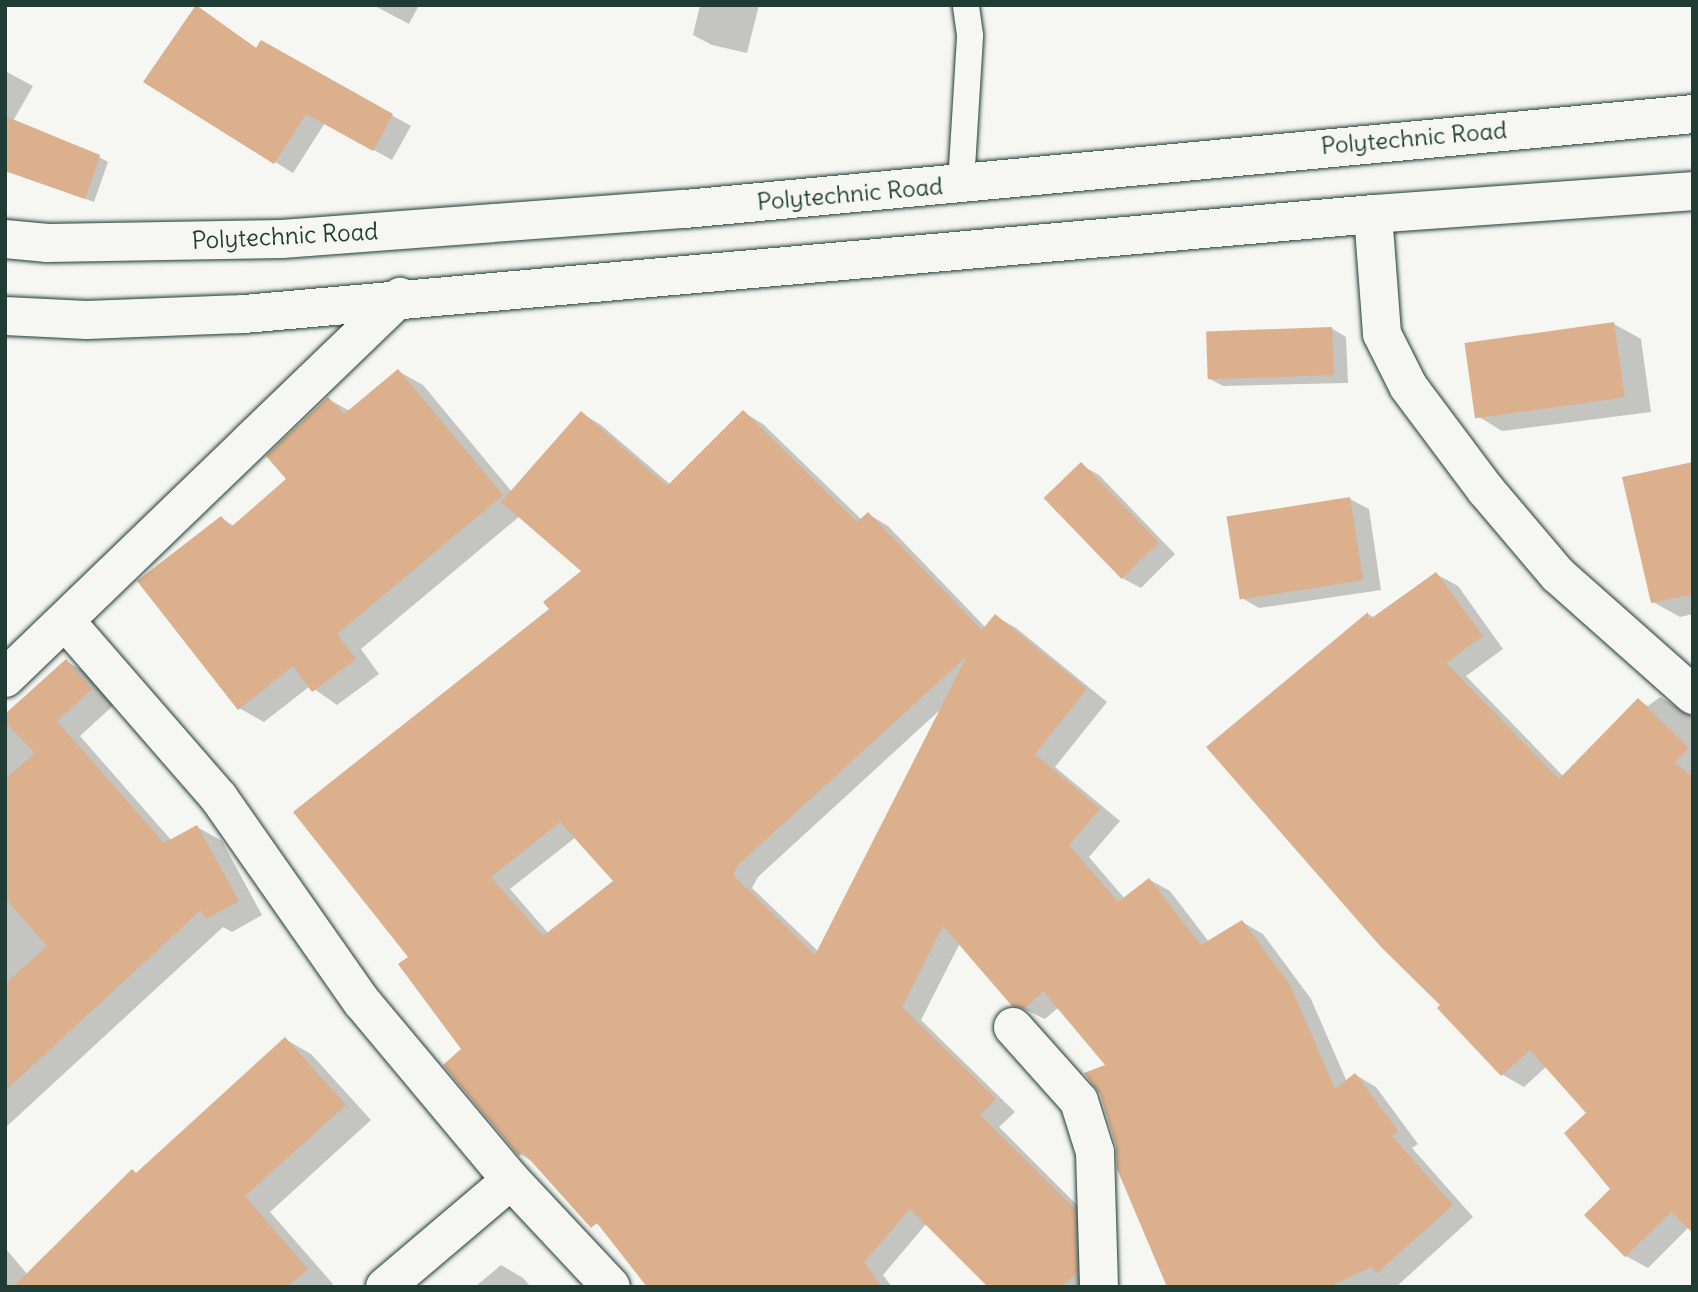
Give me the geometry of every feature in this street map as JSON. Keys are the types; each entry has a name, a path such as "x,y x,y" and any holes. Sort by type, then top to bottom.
{"main road":[{"name":"Polytechnic Road","path":"5,239 48,243 282,239 961,184 1693,114"},
{"path":"5,316 87,320 244,314 400,296 1373,214 1693,191"},
{"path":"1373,214 1382,334 1408,386 1485,489 1559,575 1693,695"},
{"path":"5,678 67,623 400,296"},
{"path":"67,623 219,798 362,1002 511,1180 611,1287"},
{"path":"1013,1027 1079,1101 1095,1152 1099,1287"},
{"path":"384,1287 511,1180"}],"lane":[{"path":"961,184 971,35 966,5"}],"building":[{"path":"196,5 256,48 261,40 393,114 373,151 306,114 274,164 143,82"},
{"path":"5,116 100,155 85,199 5,171"},
{"path":"1614,322 1625,397 1475,418 1464,343"},
{"path":"1332,327 1334,375 1208,379 1206,331"},
{"path":"398,369 503,495 337,634 356,659 312,692 293,666 238,710 137,581 221,516 231,527 286,479 266,456 328,397 344,414"},
{"path":"743,410 857,522 868,512 982,630 995,614 1087,689 1035,754 1100,809 1069,845 1118,902 1149,878 1201,945 1242,920 1290,985 1335,1089 1355,1073 1398,1131 1392,1136 1453,1205 1377,1273 1371,1267 1329,1287 1167,1287 1117,1169 1116,1146 1100,1094 1084,1073 1105,1065 1043,991 1024,1009 1012,1006 943,926 902,1007 996,1099 980,1115 1075,1209 1077,1273 1061,1287 988,1287 910,1209 864,1262 882,1287 647,1287 597,1223 591,1228 523,1152 519,1156 443,1065 461,1049 398,964 408,957 293,812 549,609 543,602 581,571 501,502 581,411 667,486","holes":["967,656 815,955 733,875 738,865","560,822 613,881 543,936 491,877"]},
{"path":"1081,462 1159,543 1121,579 1044,498"},
{"path":"1693,462 1693,594 1651,603 1622,477"},
{"path":"1350,497 1363,580 1240,600 1227,517"},
{"path":"1436,572 1483,636 1446,663 1559,779 1638,698 1689,748 1675,762 1693,778 1693,1233 1671,1212 1625,1257 1584,1215 1610,1189 1564,1133 1586,1113 1530,1050 1501,1076 1437,1008 1440,1005 1381,947 1206,747 1368,612 1369,620"},
{"path":"66,659 92,689 57,721 164,843 197,825 239,901 206,919 201,910 5,1091 5,984 47,946 5,898 5,779 35,753 5,722 5,714"},
{"path":"285,1037 346,1105 245,1196 308,1269 287,1287 13,1287 132,1169 136,1173"}]}
